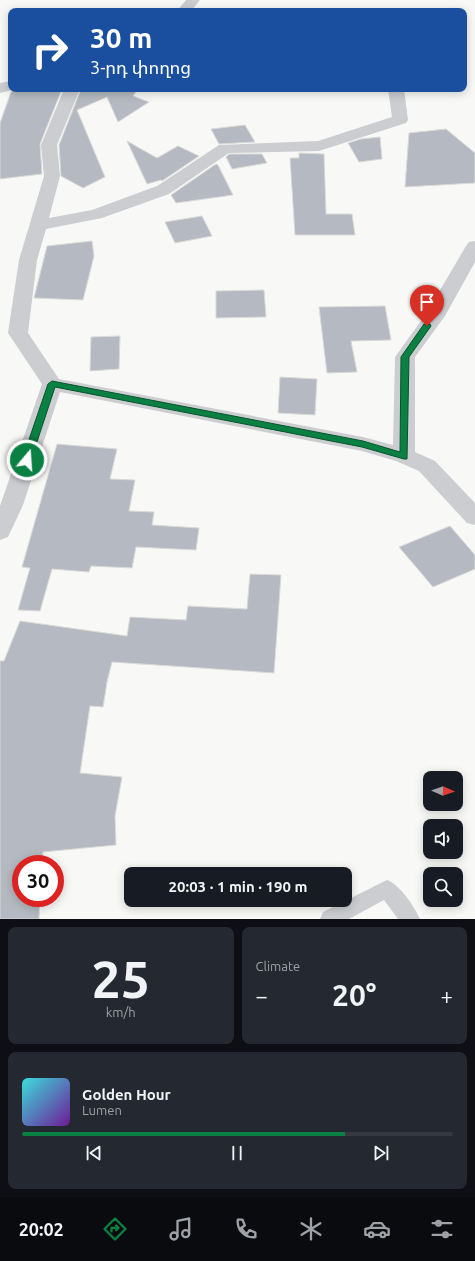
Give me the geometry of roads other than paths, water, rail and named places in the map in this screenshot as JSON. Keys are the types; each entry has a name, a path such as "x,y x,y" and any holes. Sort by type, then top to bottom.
{"street":[{"path":"186,8 193,0"},
{"path":"66,92 49,145 52,176 28,260 18,333 52,384 363,444 404,456 427,466 475,517"},
{"path":"39,225 96,214 163,190 226,148 319,146 400,120 396,92"},
{"path":"404,456 405,357 435,316 475,246"},
{"path":"2,519 52,384"}],"lane":[{"path":"330,919 387,889 410,919"}]}
